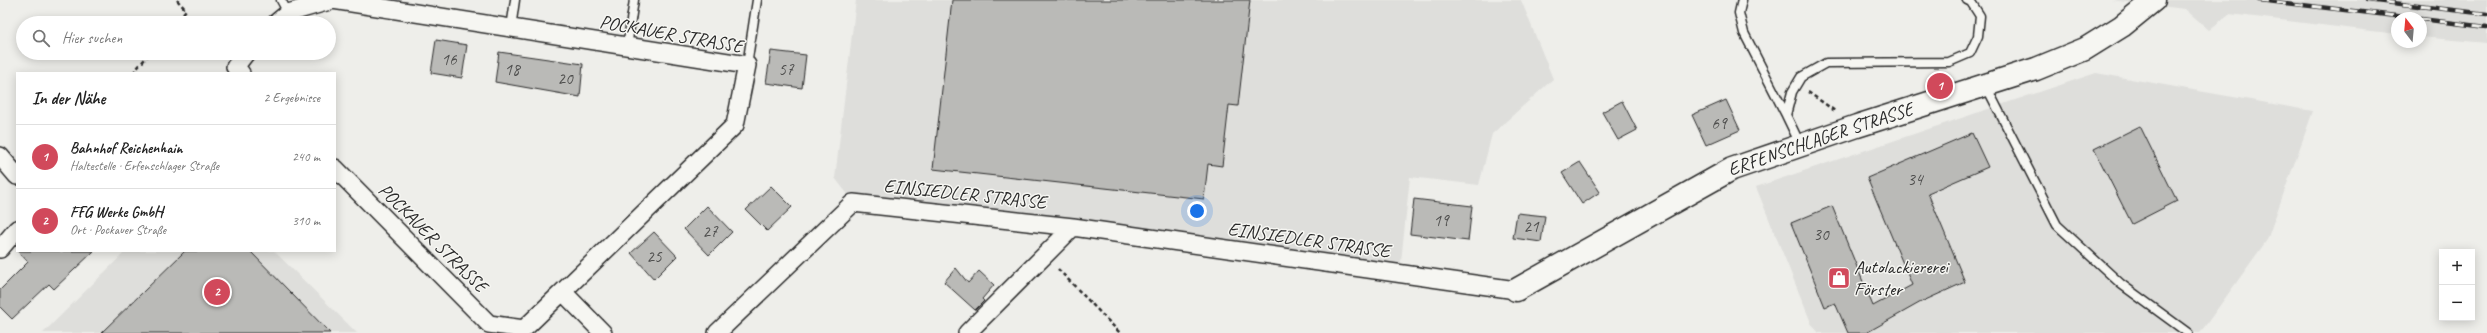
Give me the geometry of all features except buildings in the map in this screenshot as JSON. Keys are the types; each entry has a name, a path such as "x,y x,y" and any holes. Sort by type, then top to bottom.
{"main road":[{"name":"ERFENSCHLAGER STRASSE","path":"1516,290 1732,169 2036,69 2085,49 2122,26 2154,0"}],"street":[{"name":"POCKAUER STRASSE","path":"282,12 333,0 392,5 511,28 747,65 734,125 564,293 524,329 489,324 336,169"},
{"path":"240,60 235,66 240,72"},
{"path":"0,156 16,175"},
{"name":"EINSIEDLER STRASSE","path":"718,333 853,203 1073,227 1516,290"},
{"path":"968,333 1073,227"},
{"path":"0,249 16,230"},
{"path":"564,293 603,333"}],"lane":[{"path":"511,28 515,0"},
{"path":"627,47 634,0"},
{"path":"747,65 758,0"},
{"path":"1742,0 1739,12 1744,33 1801,146"},
{"path":"1786,115 1792,92 1801,77 1826,63 1942,62 1956,59 1970,53 1978,36 1980,16 1971,2 1967,0"},
{"path":"1985,85 2057,225 2121,284 2188,333"}],"path":[{"path":"177,0 186,10 181,16"},
{"path":"134,72 144,60"},
{"path":"1044,255 1120,333"}],"shaded area":[{"path":"856,0 1521,0 1553,79 1492,134 1479,185 1410,177 1400,271 853,201 835,178"},
{"path":"2111,0 2487,0 2487,43 2427,38 2427,12 2391,12 2391,33 2229,14 2209,30 2185,9"},
{"path":"2096,73 2313,111 2267,240 2200,333 1819,333 1812,325 1756,187"},
{"path":"125,252 275,252 357,333 43,333"}],"railway":[{"path":"2259,0 2391,15"},
{"path":"2367,0 2487,14"},
{"path":"2427,20 2487,27"}],"place":[{"name":"Bahnhof Reichenhain","path":"1940,86"},
{"name":"Autolackiererei Förster","path":"1839,278"},
{"name":"FFG Werke GmbH","path":"217,292"}]}
